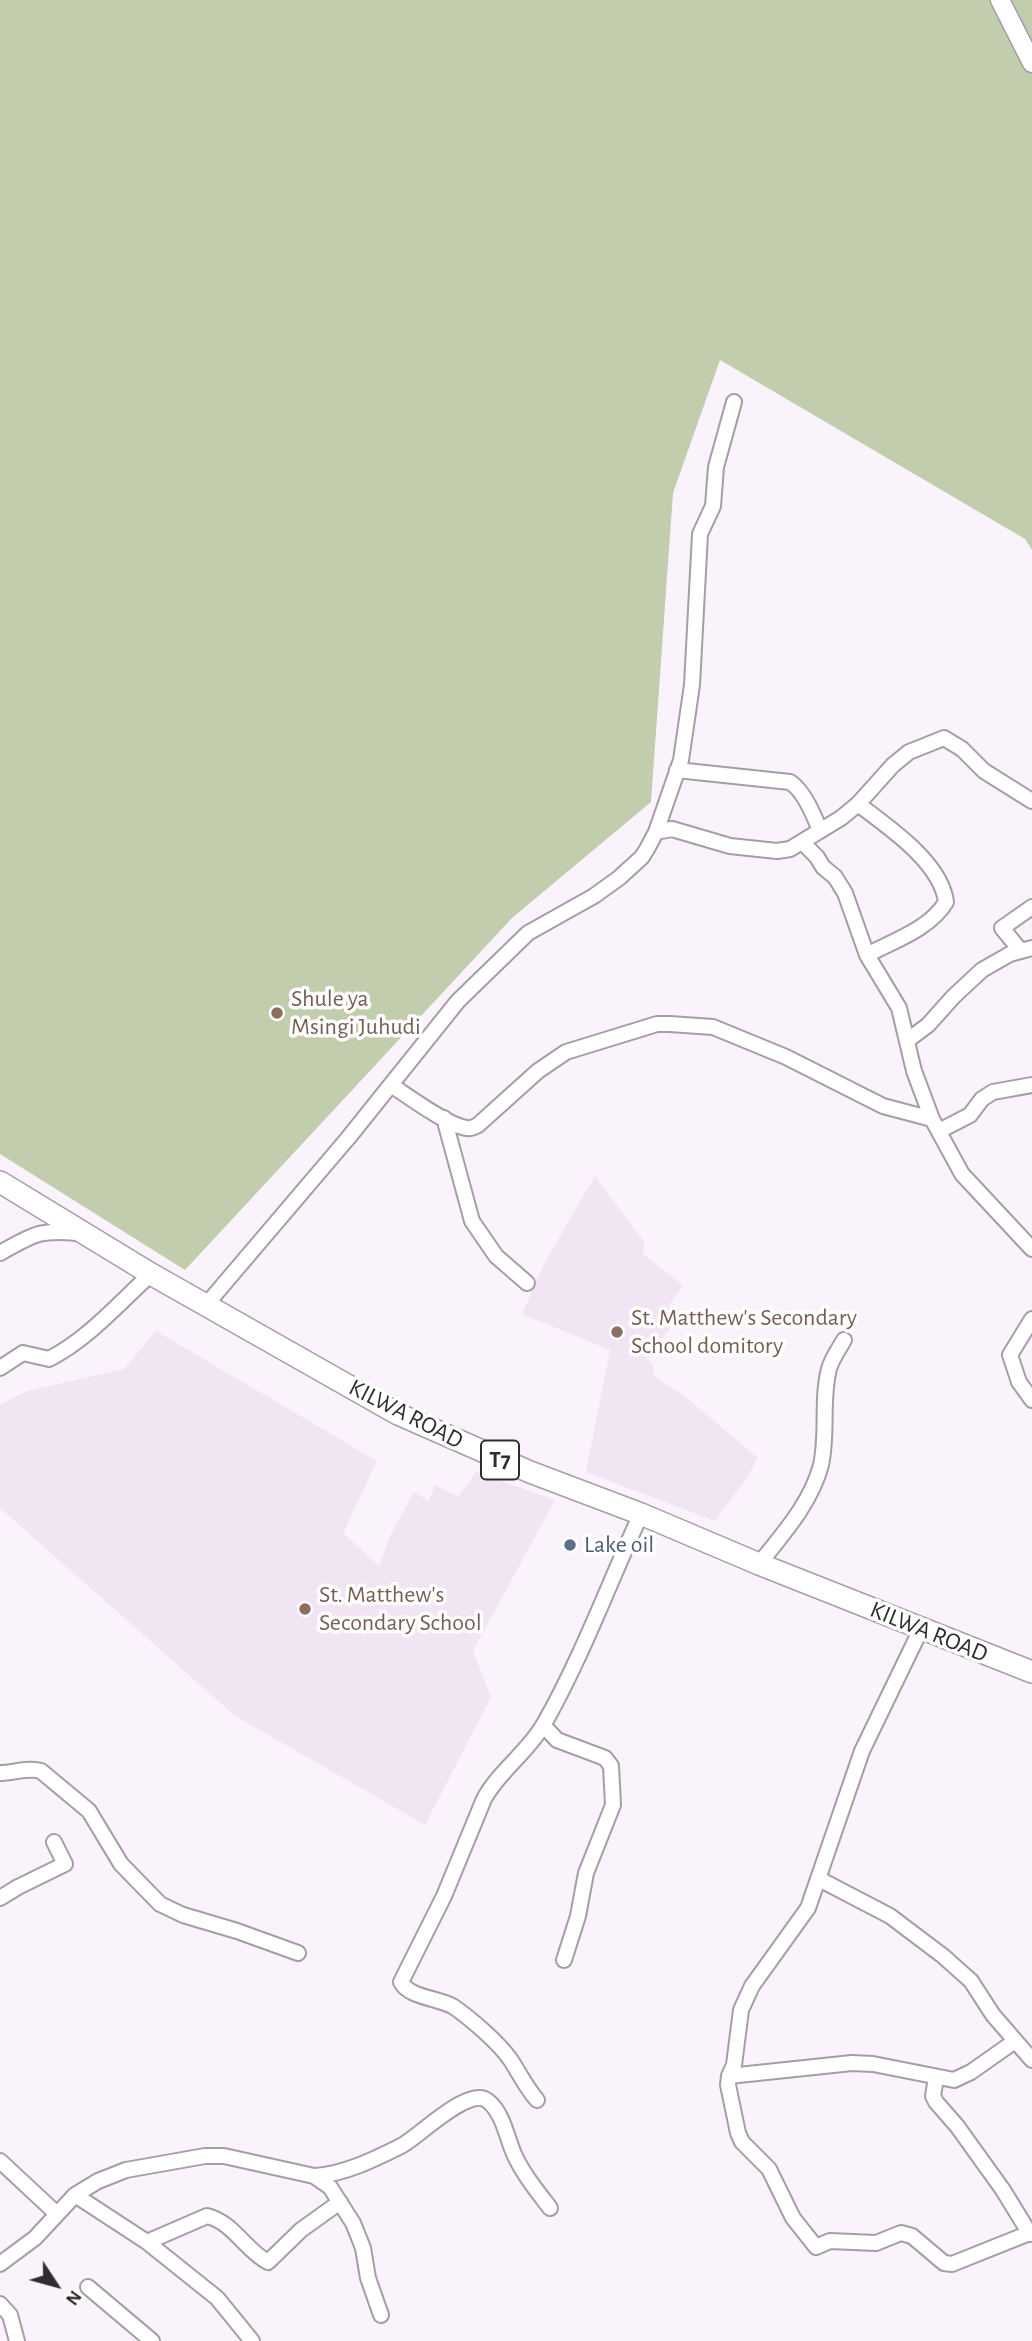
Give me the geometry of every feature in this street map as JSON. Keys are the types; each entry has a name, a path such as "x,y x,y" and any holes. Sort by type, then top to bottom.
{"highway":[{"name":"KILWA ROAD","path":"0,1182 151,1274 398,1414 507,1462 1032,1672"}],"main road":[{"path":"1000,0 1032,63"}],"street":[{"path":"206,1304 391,1085 451,1009 537,926 594,896 642,857 656,832 681,760 692,685 700,534 715,496 716,467 734,402"},
{"path":"656,832 672,829 730,846 777,851 790,849 858,804 893,765 909,752 944,738 962,749 984,771 1032,801"},
{"path":"677,770 790,782 796,786 815,817 820,831"},
{"path":"858,804 898,836 931,869 942,886 946,902 925,923 867,955"},
{"path":"802,842 835,877 845,892 867,955 899,1008 915,1071 935,1125 971,1186 1032,1249"},
{"path":"908,1040 928,1026 967,982 998,961 1026,949 1002,928 1032,907"},
{"path":"391,1085 444,1118 472,1128 538,1070 566,1052 657,1024 713,1027 786,1057 883,1105 935,1125 970,1115 982,1100 993,1092 1032,1085"},
{"path":"444,1118 472,1221 496,1256 527,1283"},
{"path":"0,1253 26,1237 44,1231 89,1235"},
{"path":"0,1368 23,1353 49,1359 73,1345 151,1274"},
{"path":"1032,1319 1010,1355 1019,1382 1032,1400"},
{"path":"759,1564 789,1527 813,1487 821,1466 825,1389 829,1368 844,1340"},
{"path":"537,2100 523,2083 509,2058 467,2017 452,2006 408,1990 401,1983 444,1896 491,1786 543,1725 641,1514"},
{"path":"921,1629 862,1751 808,1908 752,1986 741,2010 734,2065 728,2085 742,2142 769,2169 793,2218 816,2247 830,2241 876,2243 901,2233 912,2236 937,2258 951,2264 1031,2233 957,2126 936,2102 933,2096 936,2078"},
{"path":"543,1725 557,1740 605,1758 610,1763 613,1779 613,1805 586,1873 576,1923 564,1960"},
{"path":"0,1773 18,1773 34,1769 41,1771 89,1811 121,1864 160,1905 298,1953"},
{"path":"0,1898 18,1886 65,1864 54,1842"},
{"path":"819,1879 890,1916 925,1941 971,1981 993,2015 1032,2060"},
{"path":"729,2076 852,2063 873,2064 954,2080 962,2078 1015,2041"},
{"path":"0,2264 35,2238 75,2195 98,2181 126,2170 205,2156 241,2158 314,2176 340,2173 402,2145 473,2098 482,2098 494,2107 526,2178 550,2207"},
{"path":"0,2161 57,2214"},
{"path":"314,2176 330,2187 353,2223 363,2248 368,2278 381,2315"},
{"path":"75,2195 147,2242 217,2298 252,2341"},
{"path":"147,2242 207,2217 213,2218 241,2238 268,2262 301,2230 340,2202"},
{"path":"88,2287 153,2341"},
{"path":"0,2304 10,2315 18,2341"}],"shaded area":[{"name":"St. Matthew's Secondary School domitory","path":"595,1176 644,1242 643,1254 683,1285 669,1305 680,1314 647,1359 652,1364 654,1376 688,1399 758,1458 715,1521 586,1472 610,1350 522,1314 545,1262"},
{"name":"St. Matthew's Secondary School","path":"156,1331 377,1461 343,1533 379,1566 391,1534 414,1492 429,1501 435,1485 458,1497 476,1472 555,1500 473,1651 491,1697 425,1825 234,1715 0,1508 0,1405 27,1391 124,1369"}],"green space":[{"path":"0,0 1032,0 1032,550 1025,539 720,360 673,493 651,802 512,918 185,1270 0,1154"}],"place":[{"name":"Shule ya Msingi Juhudi","path":"277,1013"},
{"name":"St. Matthew's Secondary School domitory","path":"617,1332"},
{"name":"Lake oil","path":"570,1545"},
{"name":"St. Matthew's Secondary School","path":"305,1609"}]}
